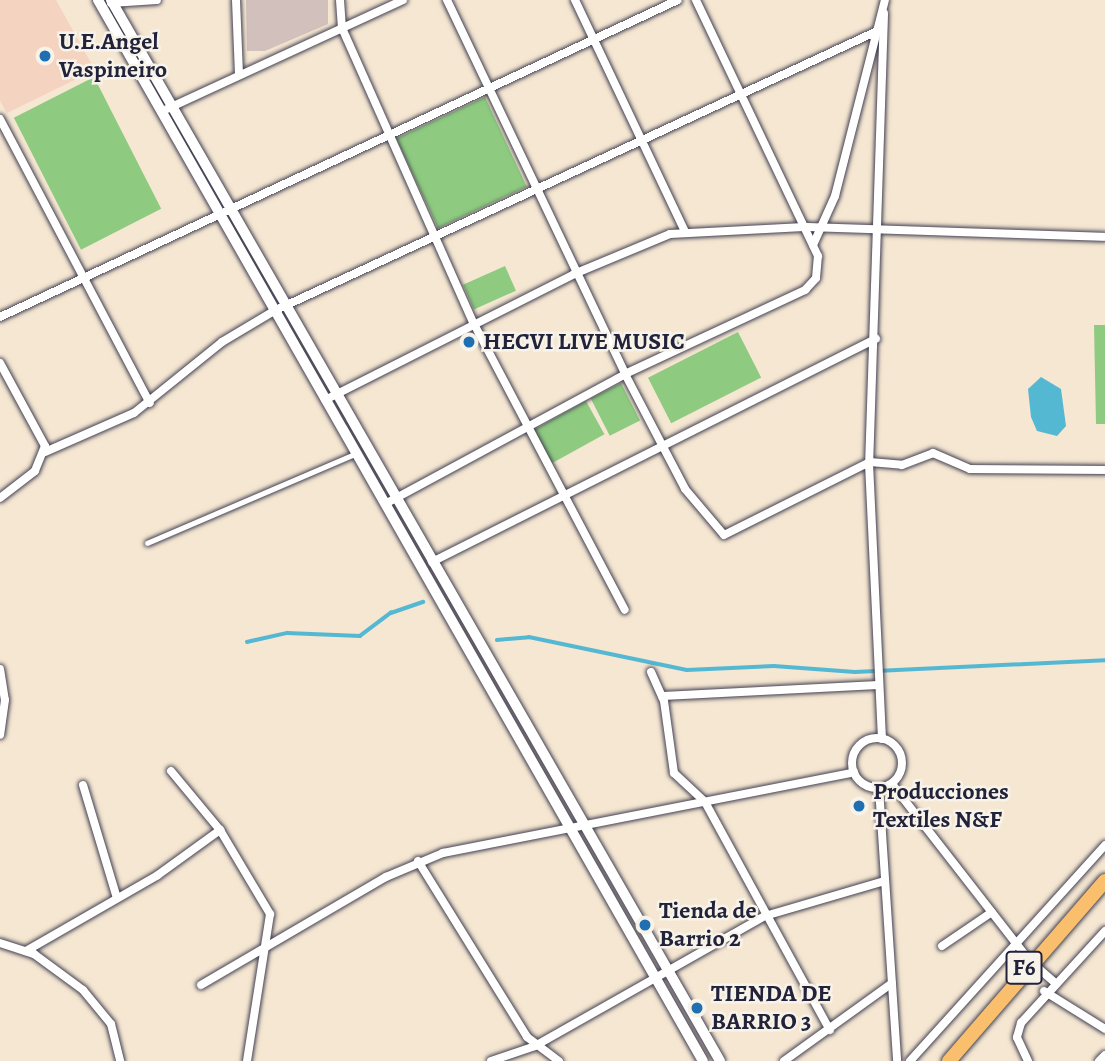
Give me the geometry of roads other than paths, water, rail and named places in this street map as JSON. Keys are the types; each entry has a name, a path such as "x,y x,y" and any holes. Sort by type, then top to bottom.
{"highway":[{"name":"F6","path":"949,1061 1030,961 1105,881"}],"street":[{"path":"106,2 158,0"},
{"path":"236,0 239,75"},
{"path":"340,0 342,27 388,136 474,324 625,610"},
{"path":"161,112 403,0"},
{"path":"447,0 574,274 660,442 685,489 724,535 870,462 902,465 933,453 970,469 1105,470"},
{"path":"575,0 685,232"},
{"path":"0,317 678,0"},
{"path":"384,504 529,429 625,374 805,290 819,269 813,245 696,0"},
{"path":"881,739 870,462 885,0"},
{"path":"106,2 173,107 579,822 720,1061"},
{"path":"106,2 161,112 565,825 703,1061"},
{"path":"813,245 818,228 835,196 875,32 884,13"},
{"path":"0,498 34,471 45,452 150,402 222,342 274,311 875,32"},
{"path":"0,119 88,277 150,402"},
{"path":"325,400 574,274 685,232 804,227 1105,237"},
{"path":"432,562 660,442 876,339"},
{"path":"0,363 45,452"},
{"path":"0,669 5,700 0,736"},
{"path":"652,672 663,696 674,773 705,802 765,916 830,1030"},
{"path":"663,696 879,685"},
{"path":"854,772 861,745 881,739 896,747 902,762 892,783 879,788"},
{"path":"172,771 220,830 267,903 265,947 247,1061"},
{"path":"201,985 418,861 579,822 705,802 854,772 879,788"},
{"path":"892,783 1030,961 1054,982"},
{"path":"83,785 117,898"},
{"path":"879,788 897,1061"},
{"path":"26,951 117,898 220,830"},
{"path":"910,1061 1015,941 1105,845"},
{"path":"418,861 535,1046 559,1061"},
{"path":"491,1061 535,1046 668,974 765,916 885,881"},
{"path":"942,946 992,912"},
{"path":"1028,1061 1017,1032 1044,991 1105,931"},
{"path":"0,943 26,951 58,969 101,1010 120,1061"},
{"path":"784,1061 892,984"},
{"path":"1044,991 1105,1029"},
{"path":"1099,1061 1105,1055"}],"lane":[{"path":"147,543 356,453"}],"water":[{"path":"1041,377 1061,389 1066,426 1057,436 1037,431 1031,417 1028,389"}],"waterway":[{"path":"247,642 287,633 360,636 391,613 423,602"},
{"path":"497,640 529,637 687,670 774,666 855,672 1105,660"}],"place":[{"name":"U.E.Angel Vaspineiro","path":"45,56"},
{"name":"HECVI LIVE MUSIC","path":"469,342"},
{"name":"Producciones Textiles N&F","path":"859,806"},
{"name":"Tienda de Barrio 2","path":"645,925"},
{"name":"TIENDA DE BARRIO 3","path":"697,1008"}]}
